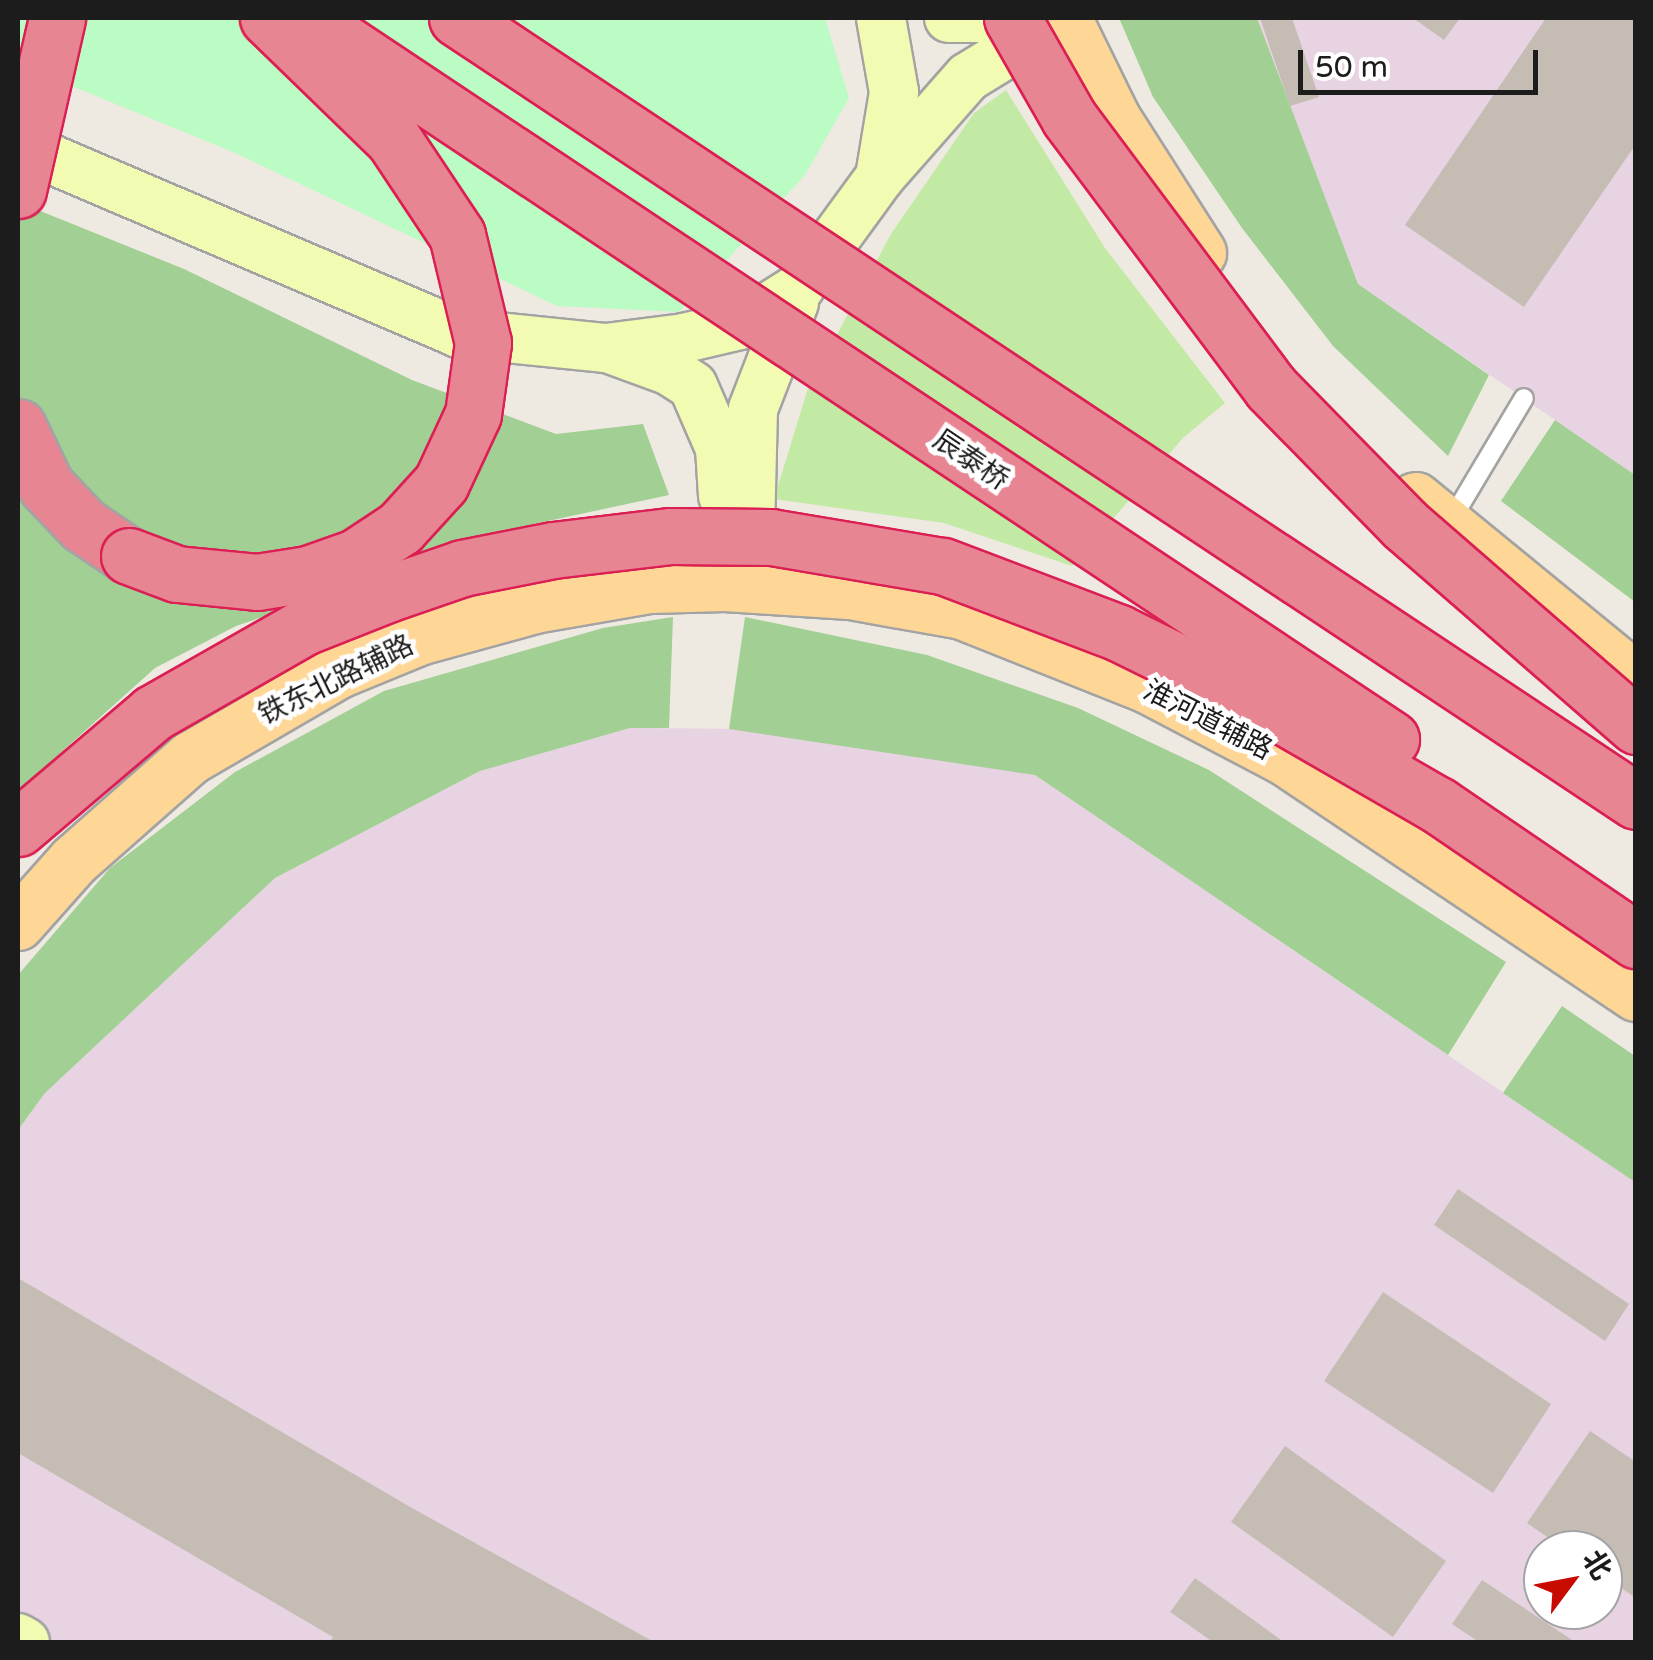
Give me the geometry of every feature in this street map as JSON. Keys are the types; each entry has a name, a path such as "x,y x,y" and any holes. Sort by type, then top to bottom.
{"highway":[{"path":"18,61 38,18"},
{"path":"18,190 57,18"},
{"path":"18,427 46,486 83,525 129,556 199,578 256,582 326,570 400,528 441,482 473,414 482,343 457,235 393,139 268,18"},
{"name":"辰泰桥","path":"307,18 1636,902"},
{"path":"458,18 1636,802"},
{"path":"1012,18 1069,118 1271,388 1404,524 1636,726"},
{"path":"18,828 153,713 304,627 387,594 462,568 552,550 672,536 771,536 942,566 1119,633 1262,703 1438,806 1636,940"}],"main road":[{"path":"1065,18 1164,200 1274,351 1447,526 1636,679"},
{"name":"铁东北路辅路","path":"18,924 74,861 191,758 325,679 478,621 650,586 737,585"},
{"name":"淮河道辅路","path":"737,585 898,599 962,613 1148,688 1285,760 1636,995"}],"street":[{"path":"880,176 894,92 881,18"},
{"path":"949,18 1000,18"},
{"path":"737,585 753,408 800,288 880,176 968,77 1065,18"},
{"path":"18,145 458,333 606,348 670,370 693,386 709,414 720,448 737,585"},
{"path":"606,348 740,325 800,288"},
{"path":"18,1638 25,1642"}],"lane":[{"path":"1447,526 1524,398"}],"shaded area":[{"path":"1257,18 1635,18 1635,475 1358,284"},
{"path":"630,728 762,729 1035,775 1635,1182 1635,1642 18,1642 18,1130 45,1093 275,878 480,771"}],"green space":[{"path":"18,18 825,18 849,98 805,175 679,312 557,306 235,153 18,64"},
{"path":"1119,18 1257,18 1358,284 1489,375 1448,456 1333,346 1242,228 1153,97"},
{"path":"1006,90 1105,248 1225,403 1183,438 1072,566 944,523 774,499 808,388 891,234 974,113"},
{"path":"18,202 184,269 412,380 556,434 643,424 669,495 534,524 236,626 155,668 18,791"},
{"path":"1555,420 1635,475 1635,602 1501,501"},
{"path":"673,617 669,728 630,728 480,771 275,878 45,1093 18,1130 18,975 110,868 235,772 384,691 603,628"},
{"path":"745,617 927,655 1078,708 1209,770 1506,962 1448,1055 1035,775 729,729"},
{"path":"1562,1006 1635,1056 1635,1182 1503,1093"}],"building":[{"path":"1260,18 1292,18 1319,97 1290,106"},
{"path":"1413,18 1460,18 1444,40"},
{"path":"1546,18 1636,18 1636,144 1524,307 1405,225"},
{"path":"1458,1189 1629,1304 1605,1341 1434,1225"},
{"path":"18,1278 412,1508 654,1642 330,1642 333,1637 18,1453"},
{"path":"1383,1292 1551,1404 1493,1493 1324,1381"},
{"path":"1590,1431 1636,1462 1636,1598 1623,1589 1623,1530 1537,1530 1527,1523"},
{"path":"1285,1446 1446,1561 1393,1637 1231,1522"},
{"path":"1195,1578 1284,1642 1213,1642 1170,1612"},
{"path":"1482,1580 1523,1607 1523,1630 1557,1630 1575,1642 1479,1642 1452,1624"}]}
